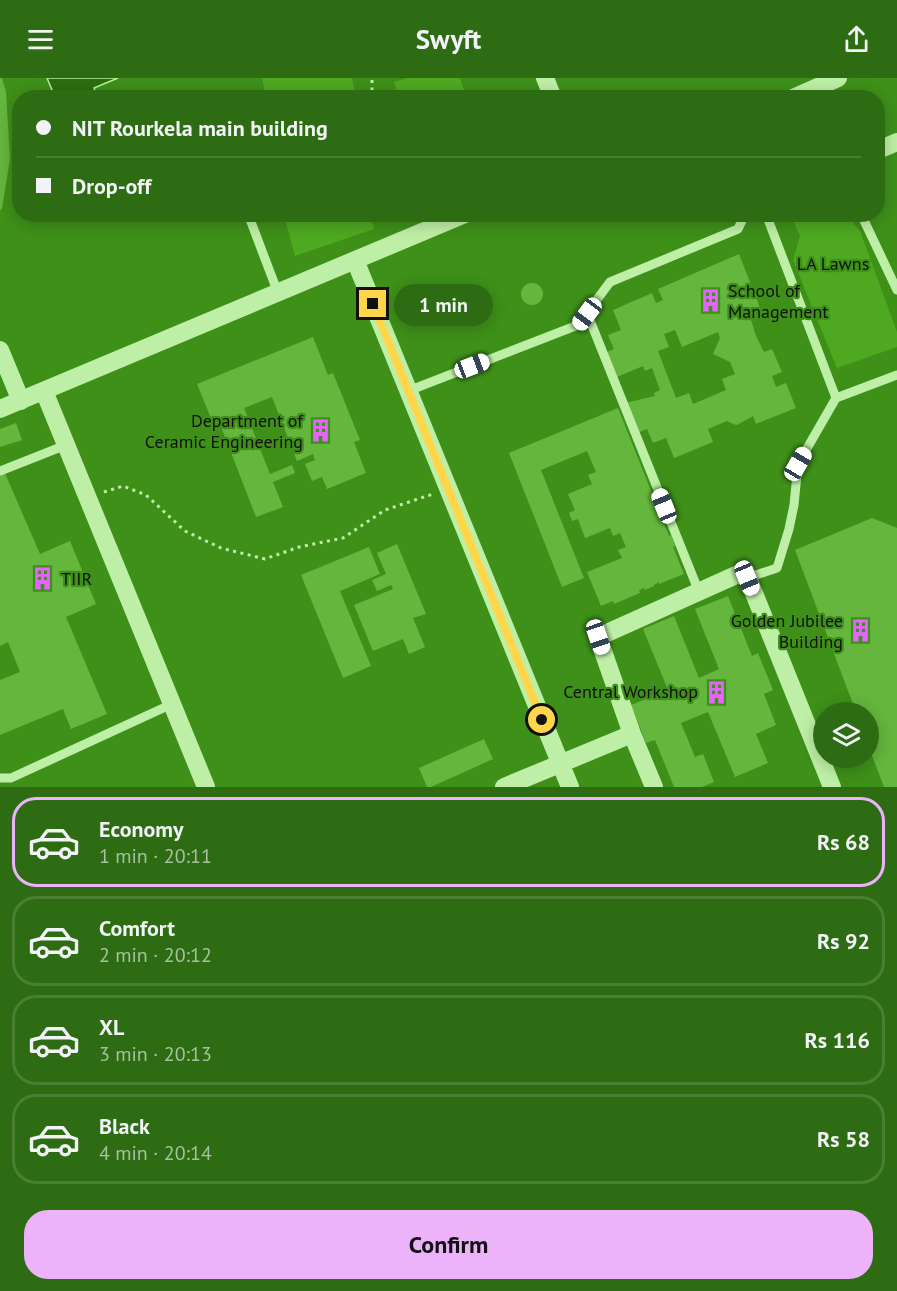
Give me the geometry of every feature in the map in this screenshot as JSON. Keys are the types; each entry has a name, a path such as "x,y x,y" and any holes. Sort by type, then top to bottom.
{"street":[{"path":"811,90 838,78"},
{"path":"0,409 446,222"},
{"path":"355,260 570,787"},
{"path":"0,350 21,400"},
{"path":"44,391 206,787"},
{"path":"654,787 632,734 598,637 699,592 746,575 832,787"},
{"path":"504,787 632,734"}],"lane":[{"path":"251,222 278,293"},
{"path":"408,391 578,325 610,282 738,229 741,222"},
{"path":"769,222 836,398"},
{"path":"865,222 897,290"},
{"path":"587,314 699,592"},
{"path":"746,575 777,568 794,505 798,464 836,398 897,375"},
{"path":"0,471 66,445"},
{"path":"0,778 12,778 172,704"}],"path":[{"path":"88,497 123,486 146,495 185,531 221,548 265,559 298,547 343,538 385,510 442,491 447,486"}],"green space":[{"path":"262,78 352,78 355,90 265,90"},
{"path":"407,78 460,78 464,90 397,90 394,82"},
{"path":"286,222 372,222 374,229 295,256"},
{"name":"LA Lawns","path":"794,222 853,222 860,231 897,332 897,347 837,368 793,260 800,236"}],"shaded area":[{"path":"47,78 118,78 94,88 95,90 52,90"}],"building":[{"path":"0,78 2,78 6,92 10,159 0,211"},
{"path":"739,254 762,313 751,320 756,336 764,352 772,349 782,372 772,376 776,387 786,383 796,408 756,424 753,416 737,425 727,421 708,429 713,442 674,458 666,438 653,443 647,429 639,432 625,403 655,396 654,393 660,390 652,368 645,371 643,366 617,377 607,352 614,349 608,335 621,330 613,310 652,293 656,303 663,300 658,289","holes":["675,330 682,347 718,332 720,338 713,354 730,362 735,374 722,379 726,390 693,404 689,393 676,398 658,351 669,347 664,334"]},
{"path":"532,283 542,290 543,294 536,304 532,305 522,298 521,294 528,284"},
{"name":"Department of Ceramic Engineering","path":"313,337 328,375 333,373 360,440 354,442 366,473 327,489 322,477 312,481 305,464 315,460 313,454 297,461 272,397 244,408 270,474 292,465 295,473 273,482 283,507 256,517 218,419 212,421 197,384"},
{"path":"618,408 669,536 671,535 675,546 673,547 684,574 659,584 659,582 645,590 644,588 639,590 640,593 614,604 613,601 601,606 587,572 622,558 618,550 626,547 620,533 613,536 610,528 585,538 578,519 572,521 569,513 575,510 568,494 592,484 588,475 596,472 587,451 541,470 584,578 562,587 509,453"},
{"path":"16,423 22,440 0,447 0,429"},
{"name":"TIIR","path":"4,471 40,554 70,541 96,604 66,617 107,714 71,729 63,709 0,735 0,680 20,672 8,642 0,646 0,473"},
{"name":"Golden Jubilee Building","path":"872,518 897,528 897,787 884,787 877,768 879,768 879,702 852,702 795,550"},
{"path":"397,544 426,614 413,618 425,647 409,654 403,639 373,651 354,605 393,589 391,585 377,591 372,580 386,574 377,553"},
{"path":"369,547 380,574 340,591 371,666 343,678 301,575"},
{"name":"Central Workshop","path":"728,596 752,656 758,653 773,690 764,694 776,725 756,734 768,763 735,777 708,712 681,723 695,757 703,754 714,782 702,787 674,787 655,740 646,743 631,705 668,690 643,629 674,616 699,678 719,669 695,609"},
{"path":"484,739 493,759 427,787 419,768"}],"place":[{"name":"School of Management","path":"710,301"},
{"name":"Department of Ceramic Engineering","path":"321,431"},
{"name":"TIIR","path":"43,579"},
{"name":"Golden Jubilee Building","path":"861,631"},
{"name":"Central Workshop","path":"716,692"}],"route":[{"path":"373,304 542,720"}]}
